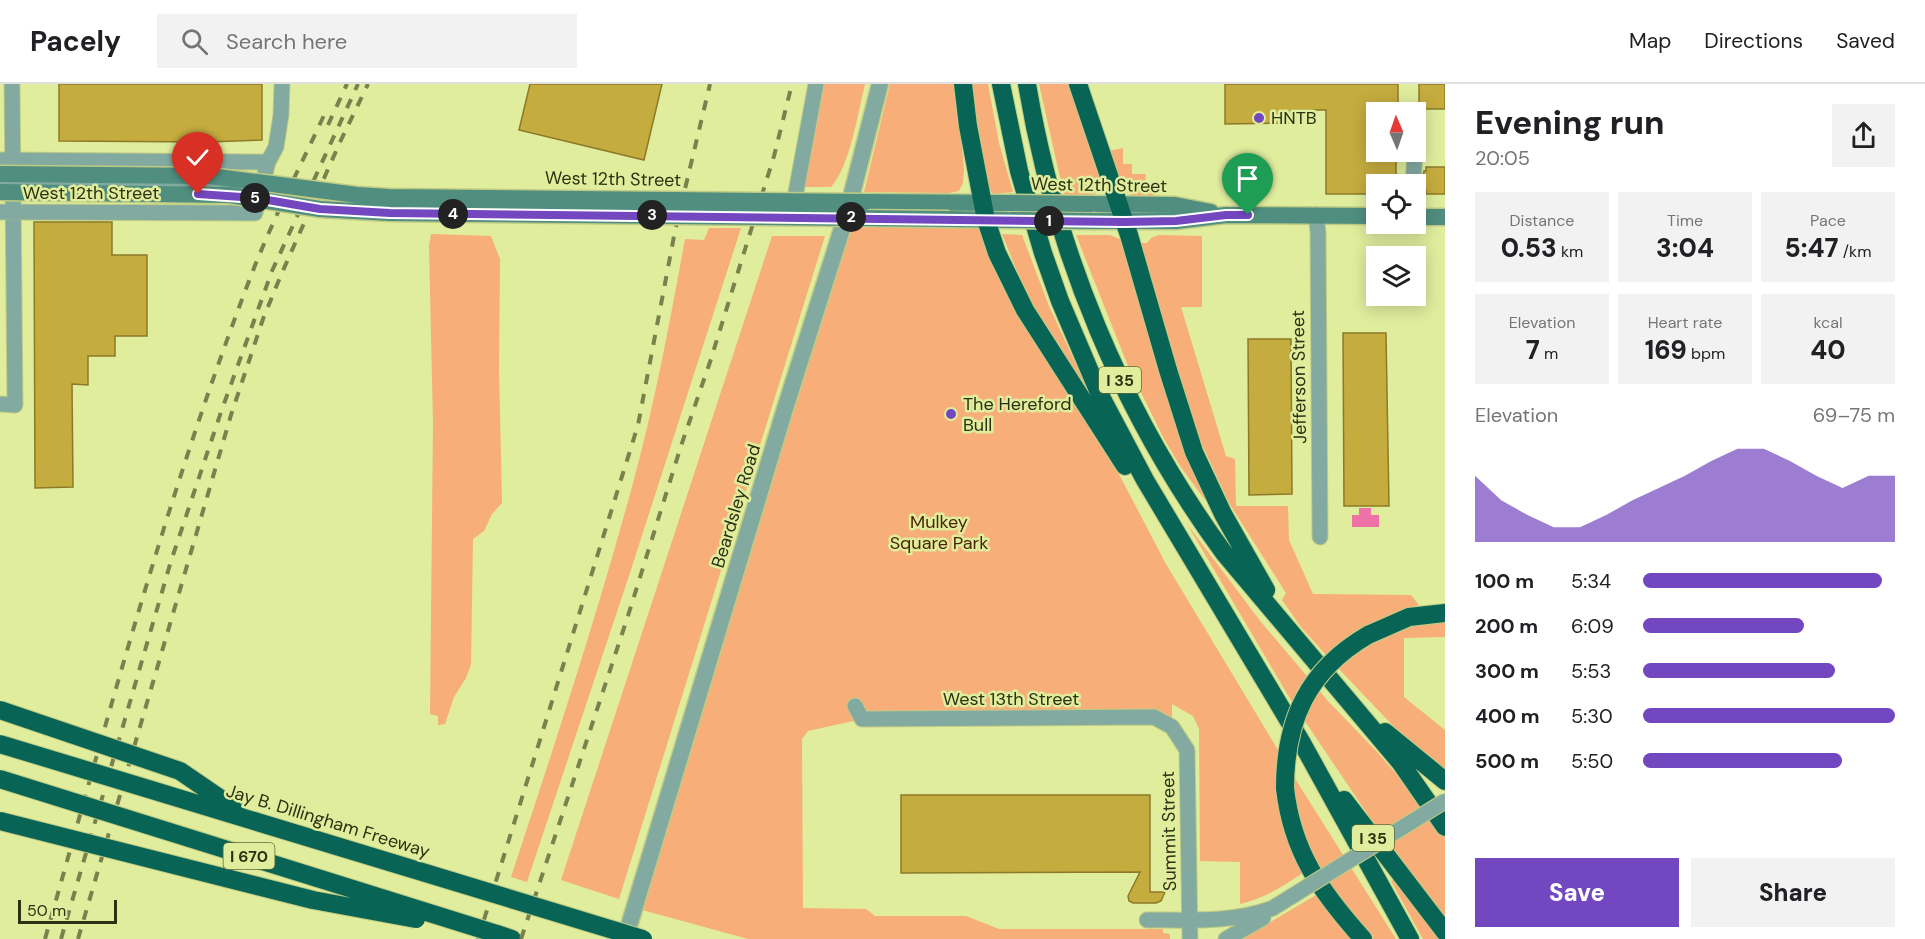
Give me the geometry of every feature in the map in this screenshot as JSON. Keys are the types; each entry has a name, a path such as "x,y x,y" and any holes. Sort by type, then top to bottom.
{"highway":[{"path":"963,84 968,126 984,211 997,253 1025,310 1142,492 1223,609"},
{"name":"I 35","path":"1001,84 1015,153 1031,212 1057,291 1100,395 1131,455 1302,743 1410,939"},
{"name":"I 35","path":"1027,84 1037,136 1068,245 1094,320 1119,378 1160,456 1201,521 1224,552 1400,762 1445,827"},
{"path":"1078,84 1119,204 1194,452 1223,514 1293,637"},
{"path":"1363,939 1327,896 1306,863 1292,825 1285,788 1285,766 1289,740 1304,699 1329,664 1348,648 1368,635 1398,621 1422,614 1445,611"},
{"name":"I 35","path":"1356,709 1445,781"},
{"path":"0,710 180,771 254,821"},
{"name":"I 35","path":"1302,743 1445,933"},
{"name":"Jay B. Dillingham Freeway","path":"0,744 643,939"},
{"name":"I 670","path":"0,779 505,937"},
{"path":"0,821 313,900 505,937"}],"main road":[{"name":"West 12th Street","path":"0,174 210,176 339,193 389,197 950,211"},
{"name":"West 12th Street","path":"0,192 228,195 320,209 390,213 984,211 1012,220 1124,222 1176,221 1226,215 1366,216"},
{"name":"West 12th Street","path":"984,211 1008,203 1119,204 1175,205 1226,215"},
{"path":"1426,217 1445,217"}],"street":[{"path":"8,404 6,160 12,84"},
{"path":"268,162 276,147 281,115 282,84"},
{"path":"796,192 816,84"},
{"name":"Beardsley Road","path":"625,939 784,412 848,209 880,84"},
{"name":"West 12th Street","path":"6,160 268,162 255,213 7,212"},
{"path":"0,184 211,185 358,205 848,209"},
{"name":"Jefferson Street","path":"1316,216 1318,232 1320,537"},
{"name":"West 13th Street","path":"855,706 862,719 1154,717 1172,727"},
{"name":"Summit Street","path":"1172,727 1186,750 1190,939"},
{"path":"1147,920 1232,919 1273,908 1445,801"},
{"path":"1226,939 1265,917 1273,908"}],"green space":[{"path":"824,84 865,84 848,153 838,178 831,187 805,187"},
{"path":"890,84 956,84 964,169 963,183 959,191 948,193 864,192"},
{"path":"972,84 988,84 999,143 1013,192 993,194 989,189 976,131"},
{"path":"1039,84 1071,84 1096,161 1100,180 1095,194 1090,196 1064,195"},
{"path":"1123,148 1123,164 1132,164 1132,174 1146,174 1145,185 1155,186 1155,197 1133,196 1123,190 1108,151"},
{"name":"Mulkey Square Park","path":"840,217 986,220 1166,564 1278,750 1277,782 1280,813 1289,843 1303,873 1265,895 1240,904 1240,862 1200,861 1199,729 1193,716 1172,704 1172,727 1154,717 862,719 808,731 802,739 803,908 866,909 875,916 966,916 999,929 1163,929 1163,933 1170,934 1170,939 748,939 635,908"},
{"path":"709,228 741,228 527,882 511,877 590,632 633,483 668,331 685,239 704,240"},
{"path":"431,234 491,236 500,259 499,372 502,503 492,514 484,531 473,539 471,664 466,678 454,697 445,724 438,725 438,716 430,714 433,423 429,246"},
{"path":"1002,234 1022,235 1049,306 1098,412 1041,323 1025,291"},
{"path":"1076,235 1110,235 1120,239 1162,378 1205,500 1180,466 1163,437 1128,366"},
{"path":"1159,235 1202,236 1202,307 1181,307 1226,456 1235,459 1236,506 1288,506 1289,540 1313,594 1411,595 1419,605 1370,625 1326,655 1301,627 1282,600 1286,593 1229,503 1201,442 1196,440 1141,247 1142,243 1147,243 1151,238"},
{"path":"772,236 825,236 619,899 561,880"},
{"path":"1187,524 1261,622 1328,701 1409,789 1445,838 1445,921 1393,852 1292,702"},
{"path":"1445,617 1445,637 1404,638 1404,697 1445,730 1445,770 1398,731 1338,668 1377,634"},
{"path":"1294,777 1396,939 1371,939 1314,867 1291,798"},
{"path":"1396,877 1443,939 1423,939 1391,881"},
{"path":"1316,895 1353,939 1242,939"}],"shaded area":[{"path":"1359,508 1371,508 1371,515 1379,515 1379,527 1352,527 1352,515 1359,515"}],"building":[{"path":"59,84 262,84 262,140 59,141"},
{"path":"530,84 662,84 644,160 519,130"},
{"name":"HNTB","path":"1225,84 1398,84 1398,102 1366,102 1366,162 1396,162 1396,174 1366,174 1366,194 1326,194 1326,110 1293,110 1294,123 1225,124"},
{"path":"1419,84 1445,84 1445,109 1426,109 1426,102 1419,102"},
{"path":"1426,167 1445,167 1445,194 1426,194 1426,174 1424,174"},
{"path":"34,222 112,222 112,255 147,255 147,336 115,336 115,356 88,356 88,385 72,384 73,487 35,488"},
{"path":"1343,333 1386,333 1389,506 1344,506"},
{"path":"1248,339 1291,339 1292,494 1249,495"},
{"path":"901,795 1150,795 1150,892 1165,892 1161,901 1156,903 1129,901 1128,896 1140,872 901,873"}],"railway":[{"path":"328,125 347,84"},
{"path":"61,939 171,561 221,412 272,271 358,84"},
{"path":"78,939 231,415 263,319 341,140 368,84"},
{"path":"478,939 638,425 675,231 710,84"},
{"path":"521,939 710,362 774,156 792,84"},
{"path":"45,939 142,601 194,434 254,268 326,111"}],"place":[{"name":"HNTB","path":"1259,118"},
{"name":"The Hereford Bull","path":"951,414"}],"route":[{"path":"198,194 256,198 320,209 390,213 1124,222 1176,221 1226,215 1248,215"}]}
